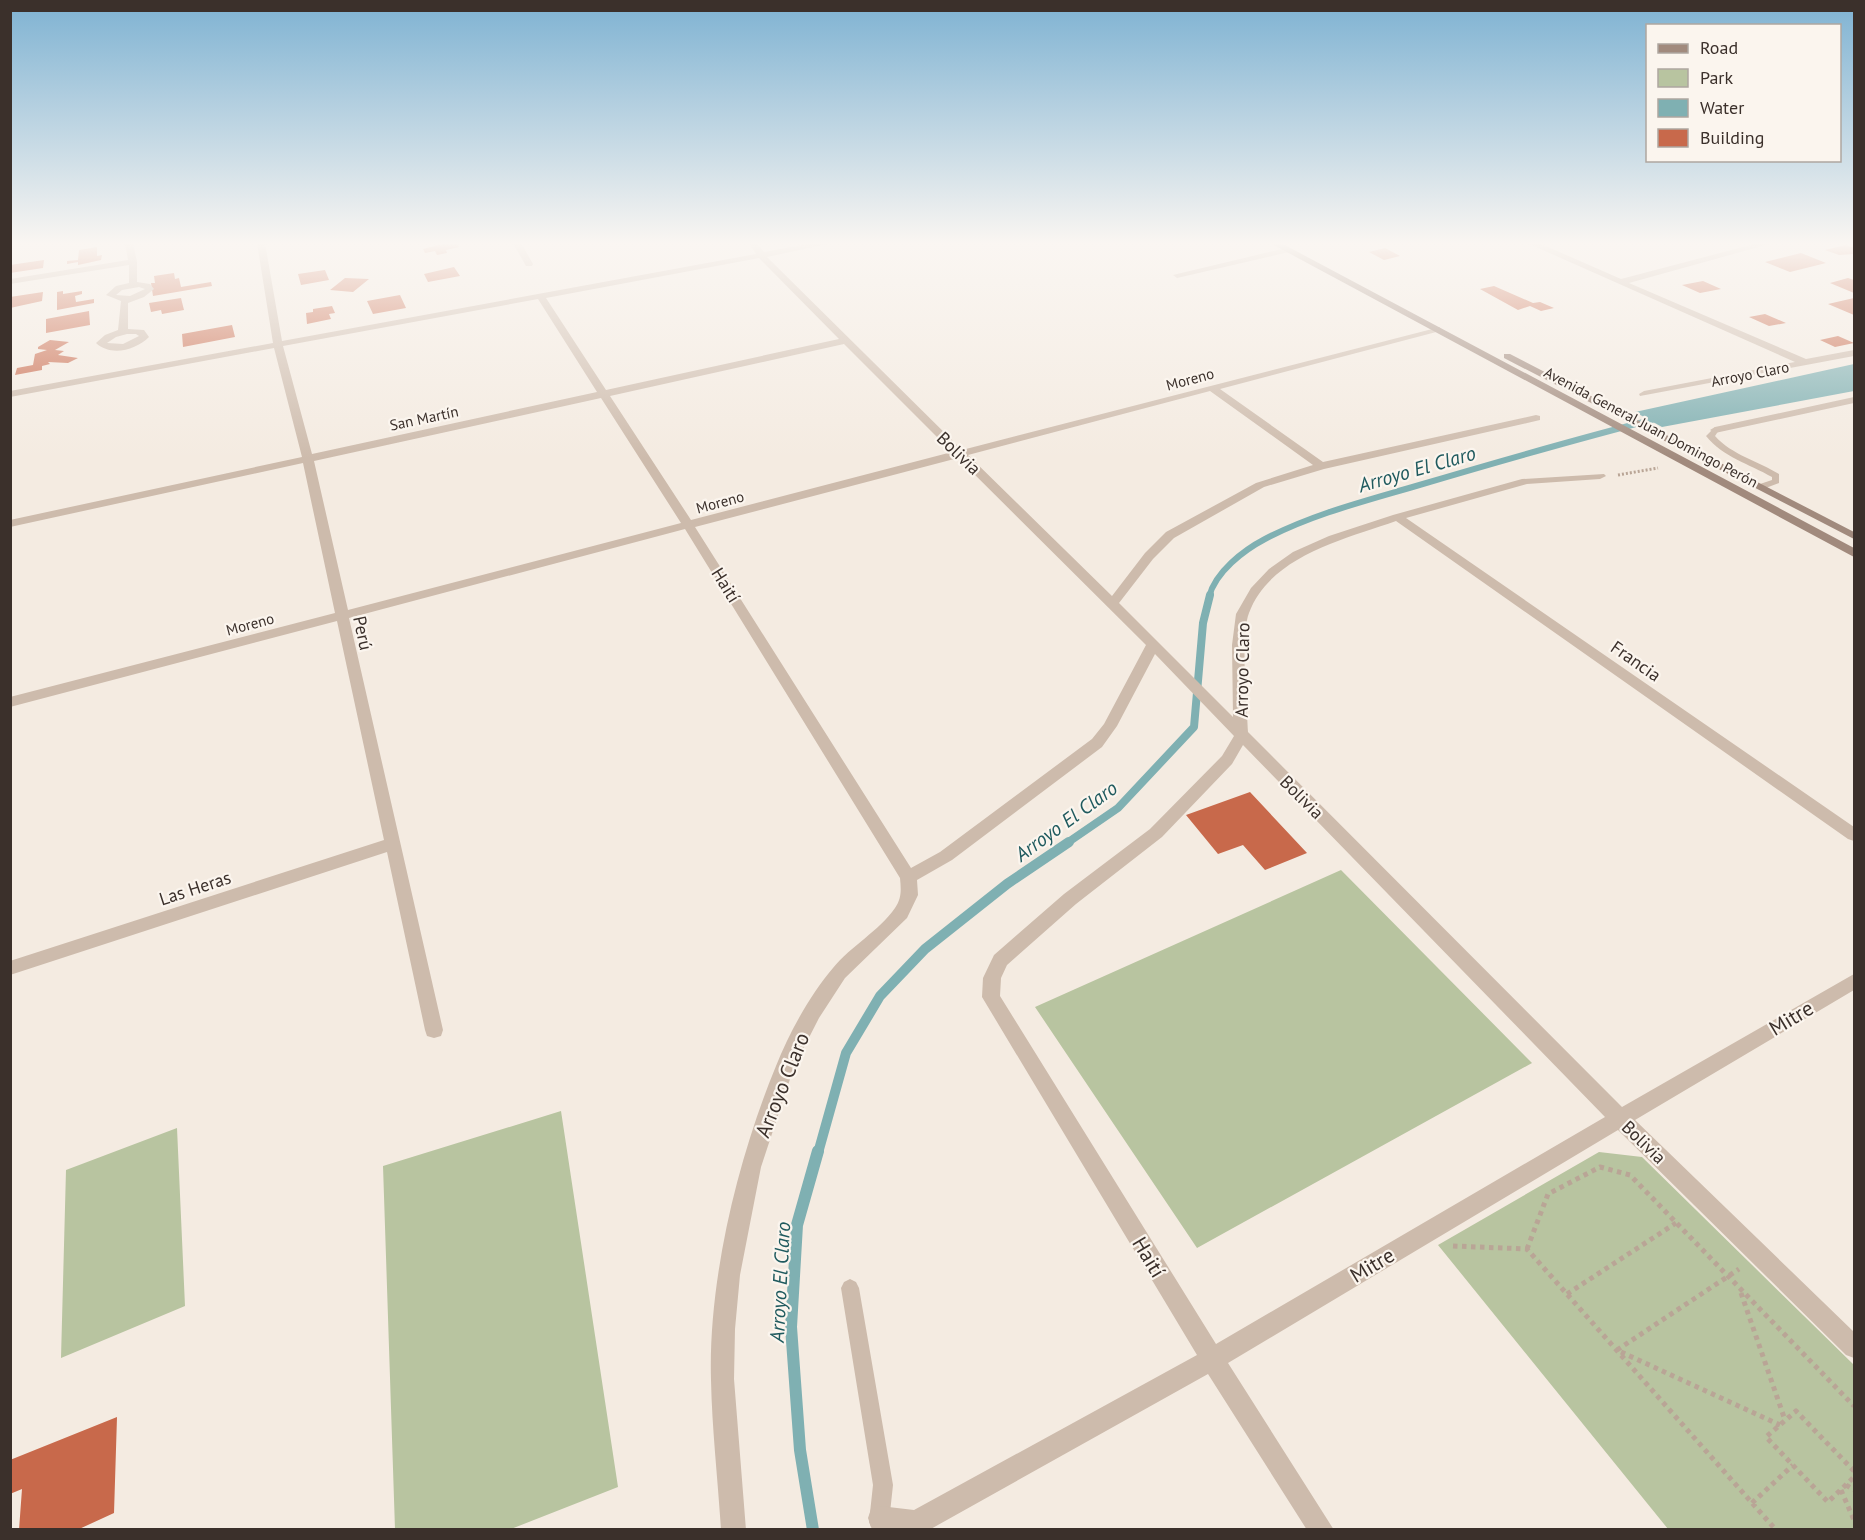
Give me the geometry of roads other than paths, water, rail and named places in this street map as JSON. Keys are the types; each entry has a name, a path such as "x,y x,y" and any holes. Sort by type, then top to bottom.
{"main road":[{"name":"Avenida General Juan Domingo Perón","path":"1411,315 1854,553"},
{"name":"Avenida General Juan Domingo Perón","path":"1423,315 1854,536"}],"street":[{"path":"123,332 124,315"},
{"name":"Perú","path":"273,315 278,345 308,459 340,616 434,1030"},
{"path":"10,394 439,315"},
{"name":"Haití","path":"552,315 689,526 908,877"},
{"name":"Bolivia","path":"818,315 1169,660 1241,736 1620,1119 1854,1347"},
{"path":"1696,315 1806,363"},
{"name":"Moreno","path":"10,702 1437,329"},
{"name":"San Martín","path":"10,524 844,341"},
{"name":"Arroyo Claro","path":"1644,394 1854,353"},
{"path":"1212,388 1321,465"},
{"path":"1715,430 1854,400"},
{"path":"1112,604 1149,556 1170,535 1260,485 1321,465 1536,418"},
{"name":"Arroyo Claro","path":"992,978 1000,960 1070,899 1156,833 1227,759 1241,736 1239,645 1242,614 1255,591 1273,572 1297,555 1333,539 1397,517 1526,481 1600,476"},
{"name":"Francia","path":"1397,517 1854,835"},
{"path":"908,877 946,856 1097,743 1115,718 1153,645"},
{"name":"Las Heras","path":"10,968 391,844"},
{"name":"Arroyo Claro","path":"734,1530 722,1379 724,1329 731,1263 751,1167 785,1066 813,1012 839,974 901,913 910,895 908,877"},
{"name":"Haití","path":"992,978 991,998 1212,1359 1322,1530"},
{"name":"Mitre","path":"879,1524 916,1523 1212,1359 1854,981"}],"lane":[{"path":"1715,430 1710,435 1714,441 1730,453 1776,476 1776,481 1760,487"},
{"path":"850,1288 883,1485 879,1524"}],"water":[{"path":"1854,364 1854,391 1662,427 1635,412"}],"waterway":[{"name":"Arroyo El Claro","path":"1209,597 1217,579 1248,549 1302,522 1477,468 1659,418"},
{"name":"Arroyo El Claro","path":"1067,843 1118,808 1194,727 1203,623 1210,595"},
{"name":"Arroyo El Claro","path":"818,1153 846,1053 880,996 925,949 1007,884 1069,842"},
{"name":"Arroyo El Claro","path":"813,1530 800,1450 791,1327 797,1225 818,1151"}]}
